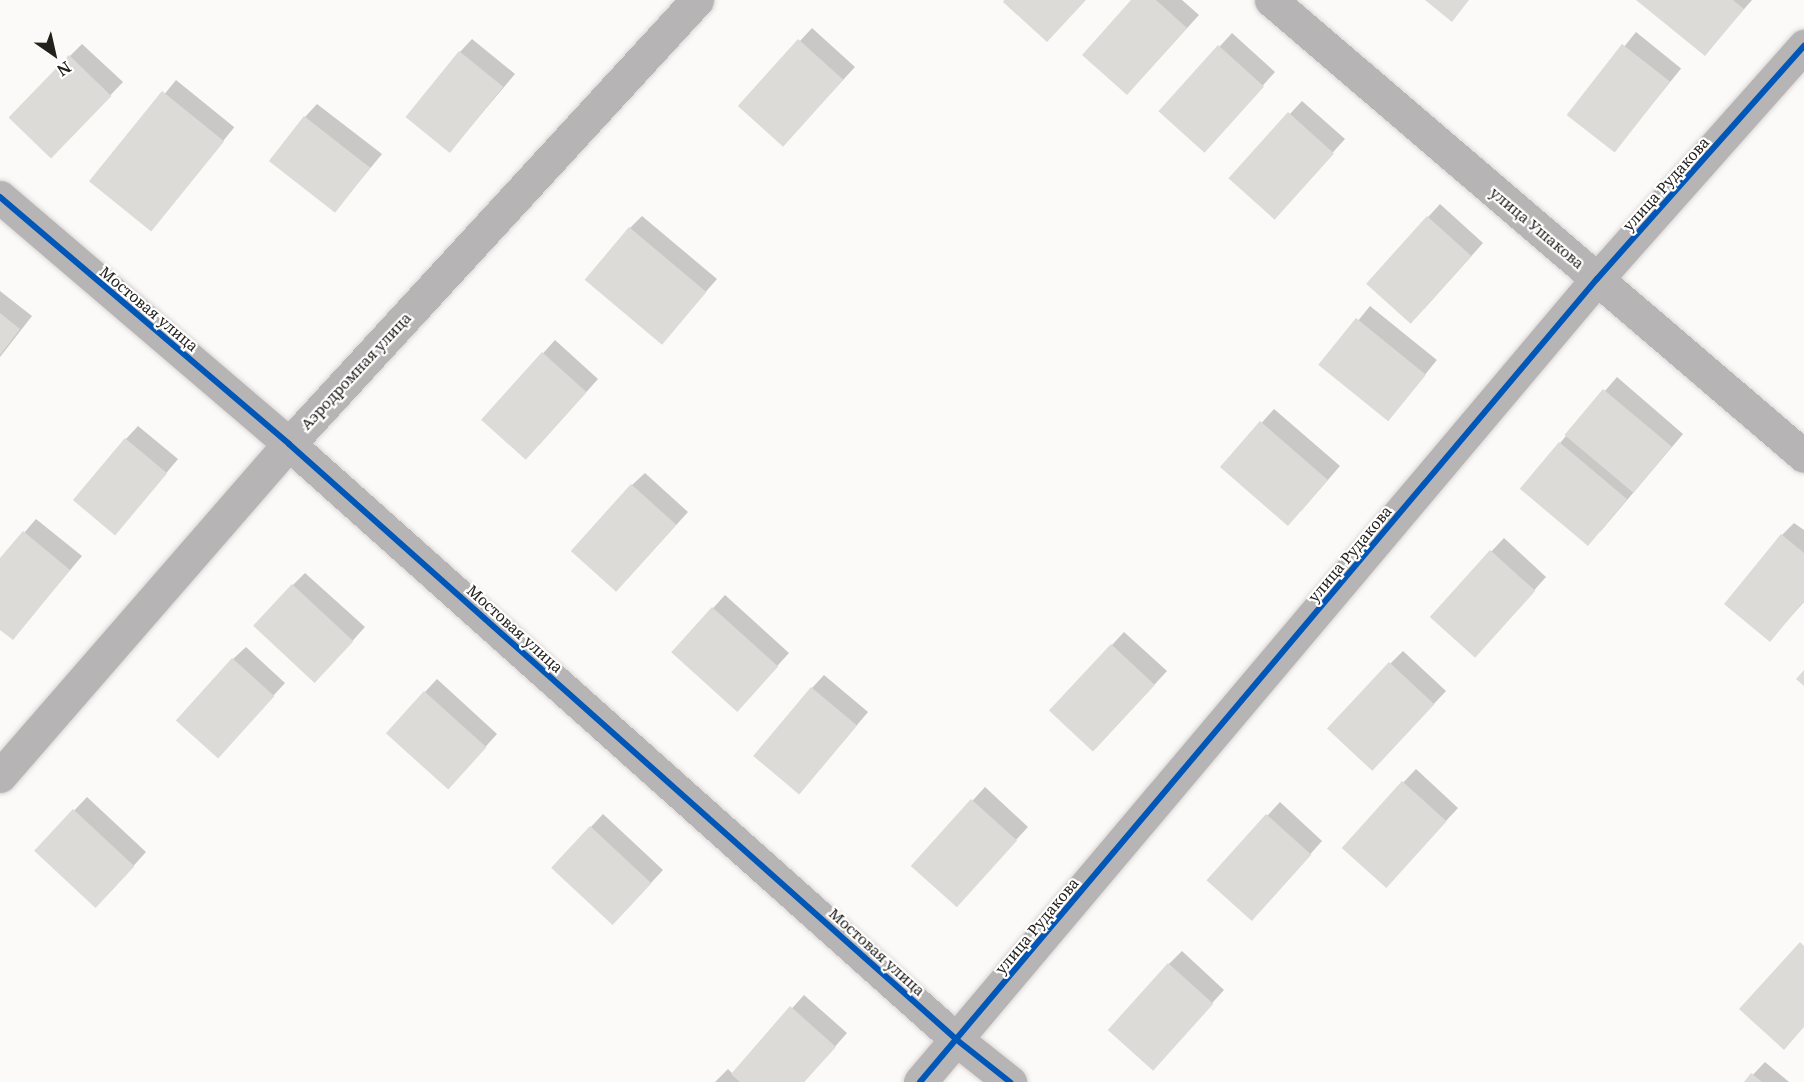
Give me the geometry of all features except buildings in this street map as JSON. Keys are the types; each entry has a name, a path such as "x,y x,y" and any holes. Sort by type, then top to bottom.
{"street":[{"name":"Аэродромная улица","path":"0,776 289,444 697,0"},
{"name":"улица Ушакова","path":"1270,0 1804,456"},
{"name":"улица Рудакова","path":"920,1082 1598,279 1804,46"},
{"name":"Мостовая улица","path":"0,197 289,444 957,1040 1010,1082"}],"cycle path":[{"path":"920,1082 1597,279 1804,46"},
{"path":"0,197 289,444 957,1040 1010,1082"}]}
